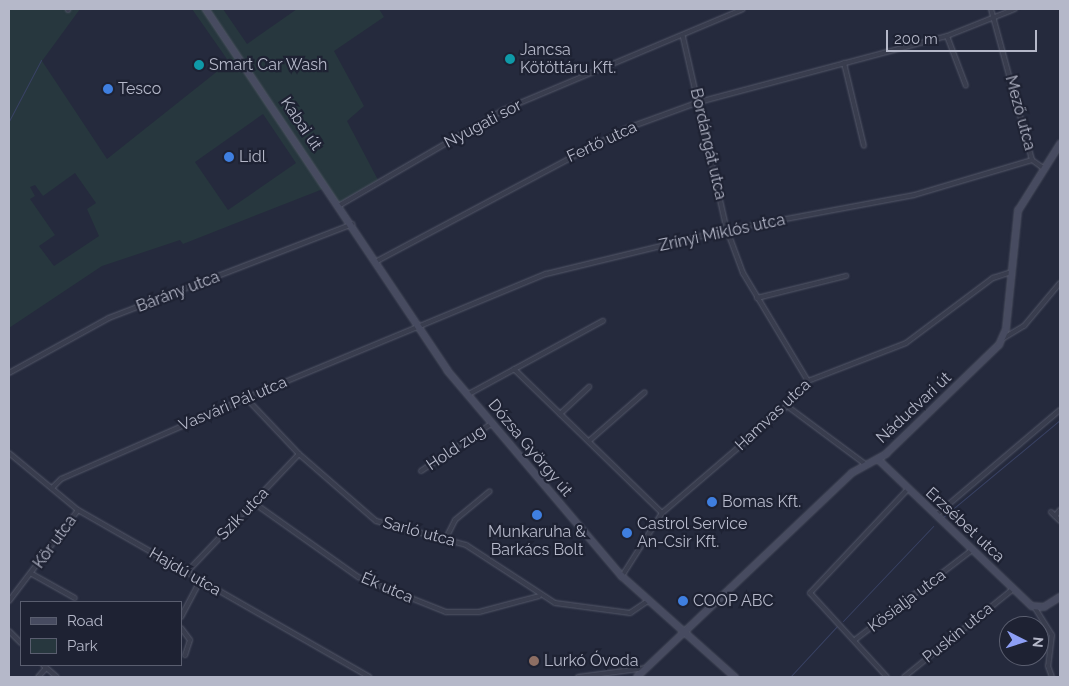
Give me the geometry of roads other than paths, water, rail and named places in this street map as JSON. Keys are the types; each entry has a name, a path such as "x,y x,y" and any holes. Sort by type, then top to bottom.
{"main road":[{"name":"Kabai út","path":"206,9 340,205"},
{"path":"1002,339 1018,211 1043,168 1060,144"},
{"name":"Dózsa György út","path":"340,205 418,326 467,395 491,424 622,576 735,677"},
{"name":"Nádudvari út","path":"637,677 865,464 878,459 1002,339"},
{"name":"Erzsébet utca","path":"878,459 934,516 1035,608"},
{"path":"1035,608 1060,597"}],"street":[{"name":"Nyugati sor","path":"340,205 503,110 683,37 743,9"},
{"name":"Mező utca","path":"991,9 1032,160"},
{"name":"Fertő utca","path":"377,261 585,149 699,102 947,36 995,20 1015,9"},
{"path":"947,36 966,86"},
{"name":"Bordángát utca","path":"683,37 727,230 756,298 808,382"},
{"path":"844,63 864,146"},
{"path":"1032,160 1043,168"},
{"name":"Zrínyi Miklós utca","path":"418,326 546,274 727,230 914,195 1032,160"},
{"name":"Bárány utca","path":"9,373 109,318 353,224"},
{"name":"Hamvas utca","path":"622,576 662,513 787,406 808,382 906,343 994,278 1011,272"},
{"path":"756,298 846,276"},
{"path":"1002,339 1024,326 1060,283"},
{"path":"467,395 603,321"},
{"name":"Vasvári Pál utca","path":"52,488 62,479 246,398 418,326"},
{"path":"514,369 662,513"},
{"path":"560,414 589,387"},
{"path":"589,441 645,392"},
{"name":"Sarló utca","path":"246,398 299,454 366,515 466,545 539,596 555,603 630,613 649,600"},
{"path":"787,406 865,464"},
{"path":"934,516 1060,410"},
{"name":"Hold zug","path":"421,472 491,424"},
{"name":"Hajdú utca","path":"9,453 78,510 370,677"},
{"name":"Szik utca","path":"186,573 299,454"},
{"path":"856,639 810,593 907,490"},
{"path":"446,538 455,520 490,491"},
{"name":"Ék utca","path":"254,503 358,577 446,612 479,612 539,596"},
{"name":"Kör utca","path":"9,601 32,574 78,510"},
{"path":"1055,516 1060,510"},
{"path":"1050,512 1060,521"},
{"name":"Kösialja utca","path":"887,677 856,639 972,550"},
{"name":"Kör utca","path":"32,574 75,598"},
{"path":"182,615 200,581"},
{"name":"Puskin utca","path":"904,677 1013,589"},
{"path":"1035,608 1052,635 1048,666 1052,677"},
{"path":"182,629 190,640 185,655"},
{"path":"9,631 20,642"},
{"path":"38,677 45,666 57,677"},
{"path":"578,677 646,668"}],"waterway":[{"path":"9,121 41,60"},
{"path":"943,517 1060,420"},
{"path":"843,621 933,526"},
{"path":"790,677 837,626"}],"place":[{"name":"Jancsa Kötöttáru Kft.","path":"510,59"},
{"name":"Smart Car Wash","path":"199,65"},
{"name":"Tesco","path":"108,89"},
{"name":"Lidl","path":"229,157"},
{"name":"Bomas Kft.","path":"712,502"},
{"name":"Munkaruha & Barkács Bolt","path":"537,515"},
{"name":"Castrol Service An-Csir Kft.","path":"627,533"},
{"name":"COOP ABC","path":"683,601"},
{"name":"Lurkó Óvoda","path":"534,661"}]}
